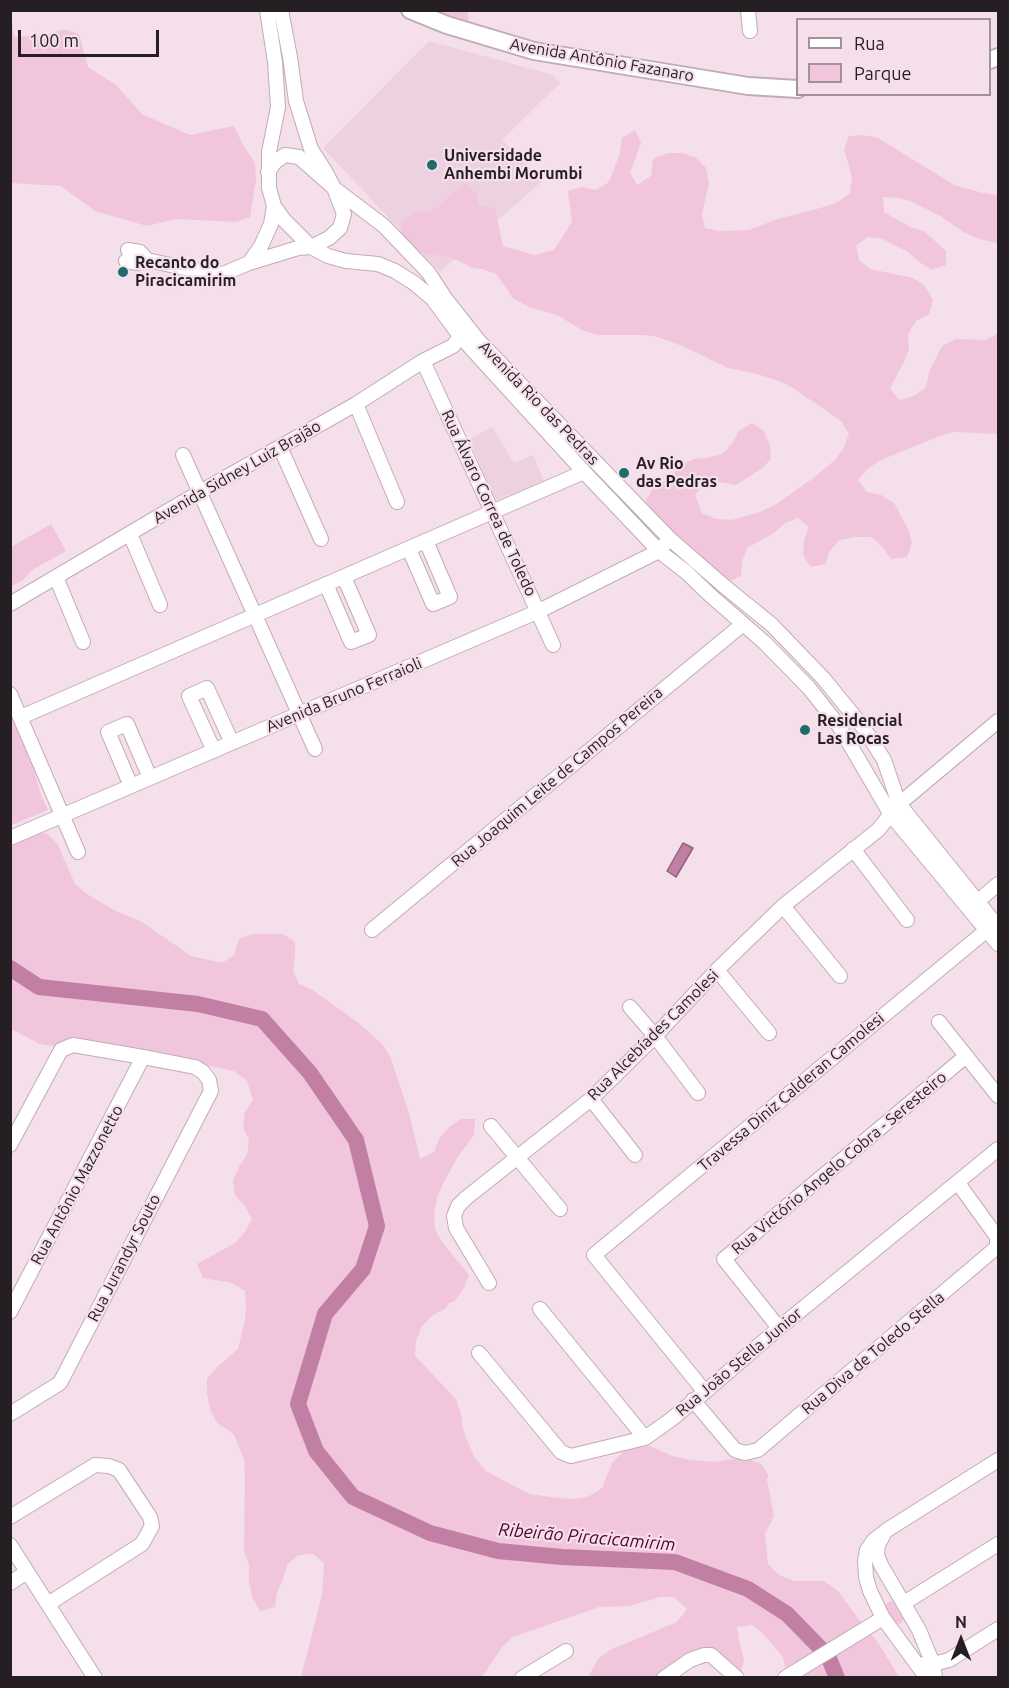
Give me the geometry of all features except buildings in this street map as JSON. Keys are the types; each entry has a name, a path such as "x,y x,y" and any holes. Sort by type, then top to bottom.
{"main road":[{"name":"Avenida Antônio Fazanaro","path":"410,10 447,25 534,51 748,86 796,89"}],"street":[{"name":"Avenida Rio das Pedras","path":"267,10 275,62 278,107 269,152 268,172 274,206 284,220 310,247 328,256 346,261 378,264 395,271 432,298 460,336 659,551 686,572 765,643 809,688 839,726 953,889 993,928"},
{"name":"Avenida Rio das Pedras","path":"281,10 296,101 310,149 326,171 334,188 384,226 428,272 445,298 478,339 670,539 772,624 823,678 863,727 884,760 895,809 978,901 999,944"},
{"path":"748,10 750,31"},
{"path":"127,255 138,263 147,260 223,274 249,263 298,248 310,247 340,228 344,214 334,188 300,157 285,155 275,162 268,172"},
{"name":"Avenida Rio das Pedras","path":"249,263 261,246 274,206"},
{"name":"Avenida Sidney Luiz Brajão","path":"10,604 200,492 356,404 423,361 453,346 460,336"},
{"name":"Rua Álvaro Correa de Toledo","path":"423,361 553,645"},
{"path":"356,404 397,502"},
{"path":"280,447 321,539"},
{"path":"183,454 315,749"},
{"path":"21,717 584,472"},
{"path":"130,534 160,605"},
{"name":"Avenida Bruno Ferraioli","path":"10,838 539,611 659,551 670,539"},
{"path":"409,549 433,604 450,597 426,541"},
{"path":"56,577 83,642"},
{"path":"326,584 351,642 369,635 344,577"},
{"name":"Rua Joaquim Leite de Campos Pereira","path":"372,930 743,624"},
{"path":"214,751 189,696 207,688 232,743"},
{"path":"10,694 78,852"},
{"name":"Rua Alcebíades Camolesi","path":"487,1280 456,1228 454,1216 458,1206 591,1099 783,906 878,830 895,809 999,721"},
{"path":"131,786 108,732 127,724 150,778"},
{"path":"853,849 906,920"},
{"path":"953,889 962,890 972,901 978,901 999,884"},
{"path":"783,906 840,976"},
{"name":"Travessa Diniz Calderan Camolesi","path":"594,1255 993,928"},
{"path":"717,970 769,1033"},
{"path":"630,1007 698,1093"},
{"path":"939,1022 999,1096"},
{"path":"10,1145 61,1050 73,1045 143,1057"},
{"name":"Rua Victório Angelo Cobra - Seresteiro","path":"779,1328 724,1259 966,1056"},
{"name":"Rua Jurandyr Souto","path":"10,1414 60,1383 210,1090 209,1080 195,1067 143,1057"},
{"name":"Rua Antônio Mazzonetto","path":"10,1312 143,1057"},
{"path":"591,1099 635,1155"},
{"path":"491,1126 560,1209"},
{"name":"Rua João Stella Junior","path":"479,1353 561,1452 571,1456 645,1438 669,1421 779,1328 999,1149"},
{"name":"Rua Diva de Toledo Stella","path":"594,1255 699,1396 735,1450 745,1453 758,1450 997,1247 997,1236 958,1183"},
{"path":"540,1309 645,1438"},
{"path":"927,1677 884,1617 868,1584 865,1561 867,1550 874,1540 887,1530 999,1460"},
{"path":"10,1517 95,1465 118,1470 150,1517 152,1527 142,1544 48,1604"},
{"path":"887,1530 878,1545 877,1555 919,1630 934,1671"},
{"path":"905,1605 999,1544"},
{"path":"10,1545 95,1677"},
{"path":"10,1583 27,1572"},
{"path":"893,1596 905,1605 908,1620 903,1625 894,1627 884,1617 882,1601 893,1596"},
{"path":"785,1677 884,1617"},
{"path":"934,1671 999,1629"},
{"path":"522,1677 566,1651"},
{"path":"670,1675 690,1660 711,1655 736,1677"},
{"path":"916,1662 934,1671"}],"shaded area":[{"name":"Universidade Anhembi Morumbi","path":"429,41 552,75 560,83 502,140 542,181 440,272 323,148"},
{"path":"492,427 514,463 533,455 544,481 497,500 491,494 470,439"},
{"path":"683,843 693,848 676,877 667,871"}],"green space":[{"path":"11,10 14,37 51,34 63,29 79,34 88,67 116,85 142,114 190,135 234,126 255,163 256,180 250,217 236,222 176,219 147,226 95,211 61,186 11,183"},
{"path":"431,11 468,11 469,22 472,25"},
{"path":"635,130 641,143 630,173 637,185 651,176 653,159 668,153 683,153 696,158 706,168 709,183 702,214 705,228 719,231 749,230 838,202 850,193 852,177 844,149 849,136 863,135 878,138 954,185 998,195 998,243 979,239 964,232 913,202 883,197 884,212 910,227 924,231 946,251 946,265 932,270 908,252 881,238 867,237 856,246 859,260 870,269 913,278 925,286 933,300 929,314 916,321 908,334 909,349 890,388 899,400 914,396 926,387 929,372 942,346 956,339 985,340 998,334 998,434 954,432 940,436 881,460 867,469 858,480 867,492 881,495 894,503 908,529 912,543 907,557 891,559 882,546 871,537 855,537 839,540 830,551 825,564 811,567 803,555 804,540 809,527 798,518 785,523 774,533 747,548 742,562 741,576 728,582 691,554 683,542 649,514 646,500 655,485 669,480 679,467 693,459 722,454 732,444 739,431 752,423 764,431 770,445 771,459 761,469 736,485 707,480 695,495 702,513 716,519 732,520 760,512 775,505 836,459 849,434 841,421 779,381 728,368 658,337 597,335 582,330 557,315 529,307 513,298 496,274 473,268 452,258 423,253 410,247 400,234 403,220 416,213 431,211 443,204 452,192 465,184 476,193 479,205 495,209 503,246 534,255 554,250 572,222 568,191 581,187 596,190 609,182 620,153 622,138"},
{"path":"51,524 66,551 32,570 22,581 11,586 11,547"},
{"path":"10,710 29,754 41,795 48,810 11,825"},
{"path":"46,833 57,843 75,884 87,894 114,910 142,922 191,956 222,963 234,955 239,939 252,934 283,934 295,942 293,971 299,984 314,991 360,1024 382,1044 390,1056 409,1113 420,1159 434,1152 439,1139 448,1128 461,1119 475,1119 474,1135 457,1158 443,1184 434,1213 435,1229 442,1242 469,1275 455,1301 433,1315 422,1326 416,1341 415,1356 456,1399 468,1443 475,1458 486,1471 529,1494 573,1499 588,1497 602,1488 612,1463 633,1442 690,1460 714,1462 748,1459 761,1464 768,1475 774,1516 765,1534 768,1564 779,1575 794,1581 824,1581 838,1591 879,1644 899,1677 787,1677 783,1657 752,1625 737,1627 744,1660 740,1675 714,1661 699,1658 664,1677 588,1677 598,1659 610,1650 677,1622 687,1609 674,1597 660,1597 629,1606 599,1607 513,1637 502,1647 482,1677 301,1677 322,1595 324,1563 313,1554 298,1555 287,1565 277,1592 275,1607 260,1611 252,1597 249,1564 244,1551 244,1459 234,1434 217,1423 210,1409 207,1394 207,1379 238,1349 245,1320 245,1291 232,1283 203,1278 197,1264 235,1243 245,1232 252,1219 245,1206 235,1195 233,1180 247,1155 249,1140 243,1127 245,1112 253,1100 247,1081 234,1071 205,1065 69,1044 54,1046 40,1044 11,1029 10,836"},
{"path":"890,1601 896,1603 904,1615 900,1624 892,1622 885,1609 886,1604"}],"waterway":[{"name":"Ribeirão Piracicamirim","path":"10,968 39,987 198,1004 262,1019 310,1073 356,1140 377,1226 363,1269 325,1314 298,1404 316,1451 353,1497 430,1533 498,1551 562,1557 675,1562 748,1589 787,1614 828,1656 837,1678"}],"place":[{"name":"Universidade Anhembi Morumbi","path":"432,165"},
{"name":"Recanto do Piracicamirim","path":"123,272"},
{"name":"Av Rio das Pedras","path":"624,473"},
{"name":"Residencial Las Rocas","path":"805,730"}]}
